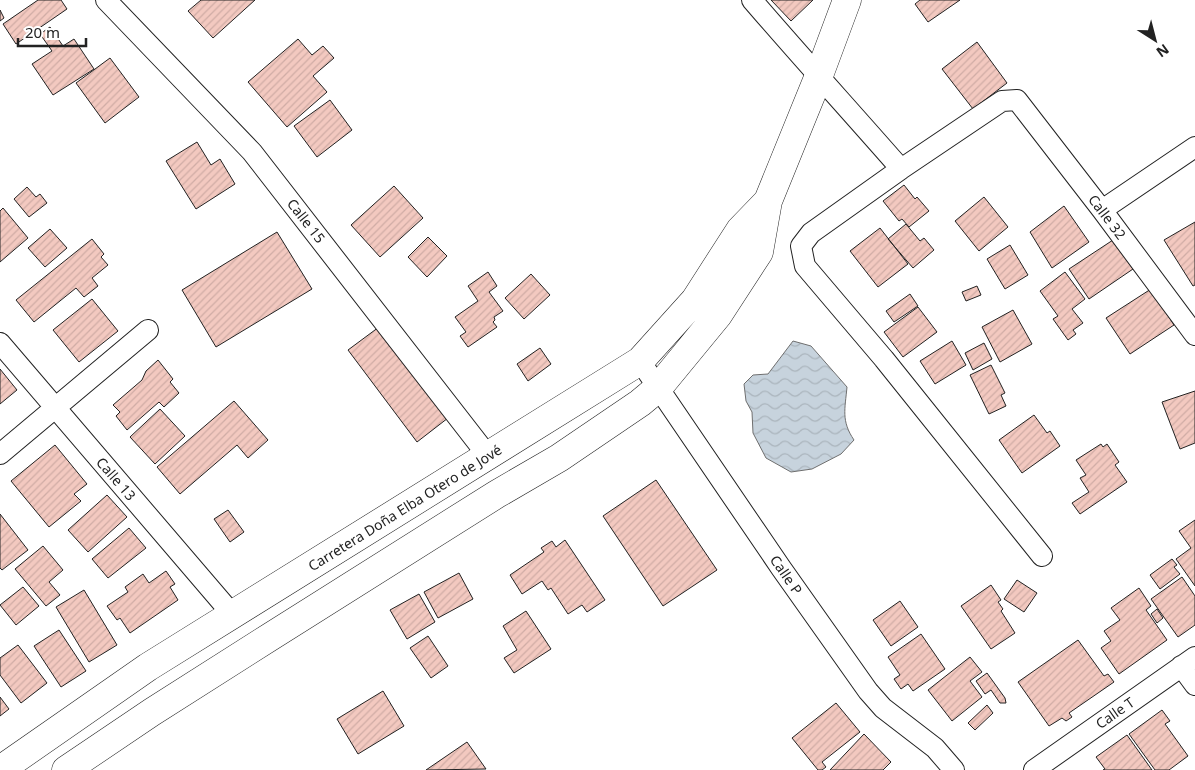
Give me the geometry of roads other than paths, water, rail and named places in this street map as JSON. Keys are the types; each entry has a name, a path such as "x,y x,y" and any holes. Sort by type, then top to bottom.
{"street":[{"name":"Calle 15","path":"106,0 252,152 488,456"},
{"path":"752,0 818,78 845,104 901,169 811,234 802,246 805,266 884,359 1042,556"},
{"name":"Carretera Doña Elba Otero de Jové","path":"66,770 270,636 489,499 559,458 640,403 658,388 718,315 759,252 768,201 818,78 847,0"},
{"name":"Calle 32","path":"901,169 1002,102 1017,100 1102,210 1195,336"},
{"path":"1102,210 1195,147"},
{"name":"Carretera Doña Elba Otero de Jové","path":"0,770 148,668 232,614 640,361 695,300 740,230 768,201"},
{"path":"0,454 148,330"},
{"name":"Calle 13","path":"0,343 232,614"},
{"name":"Calle P","path":"640,361 868,691 883,708 935,748 954,770"},
{"path":"1188,661 1195,685"},
{"name":"Calle T","path":"1034,770 1188,661"}],"water":[{"path":"793,341 811,346 847,387 846,421 854,440 841,454 812,469 791,472 766,458 753,433 752,412 746,401 744,384 753,375 768,374"}]}
